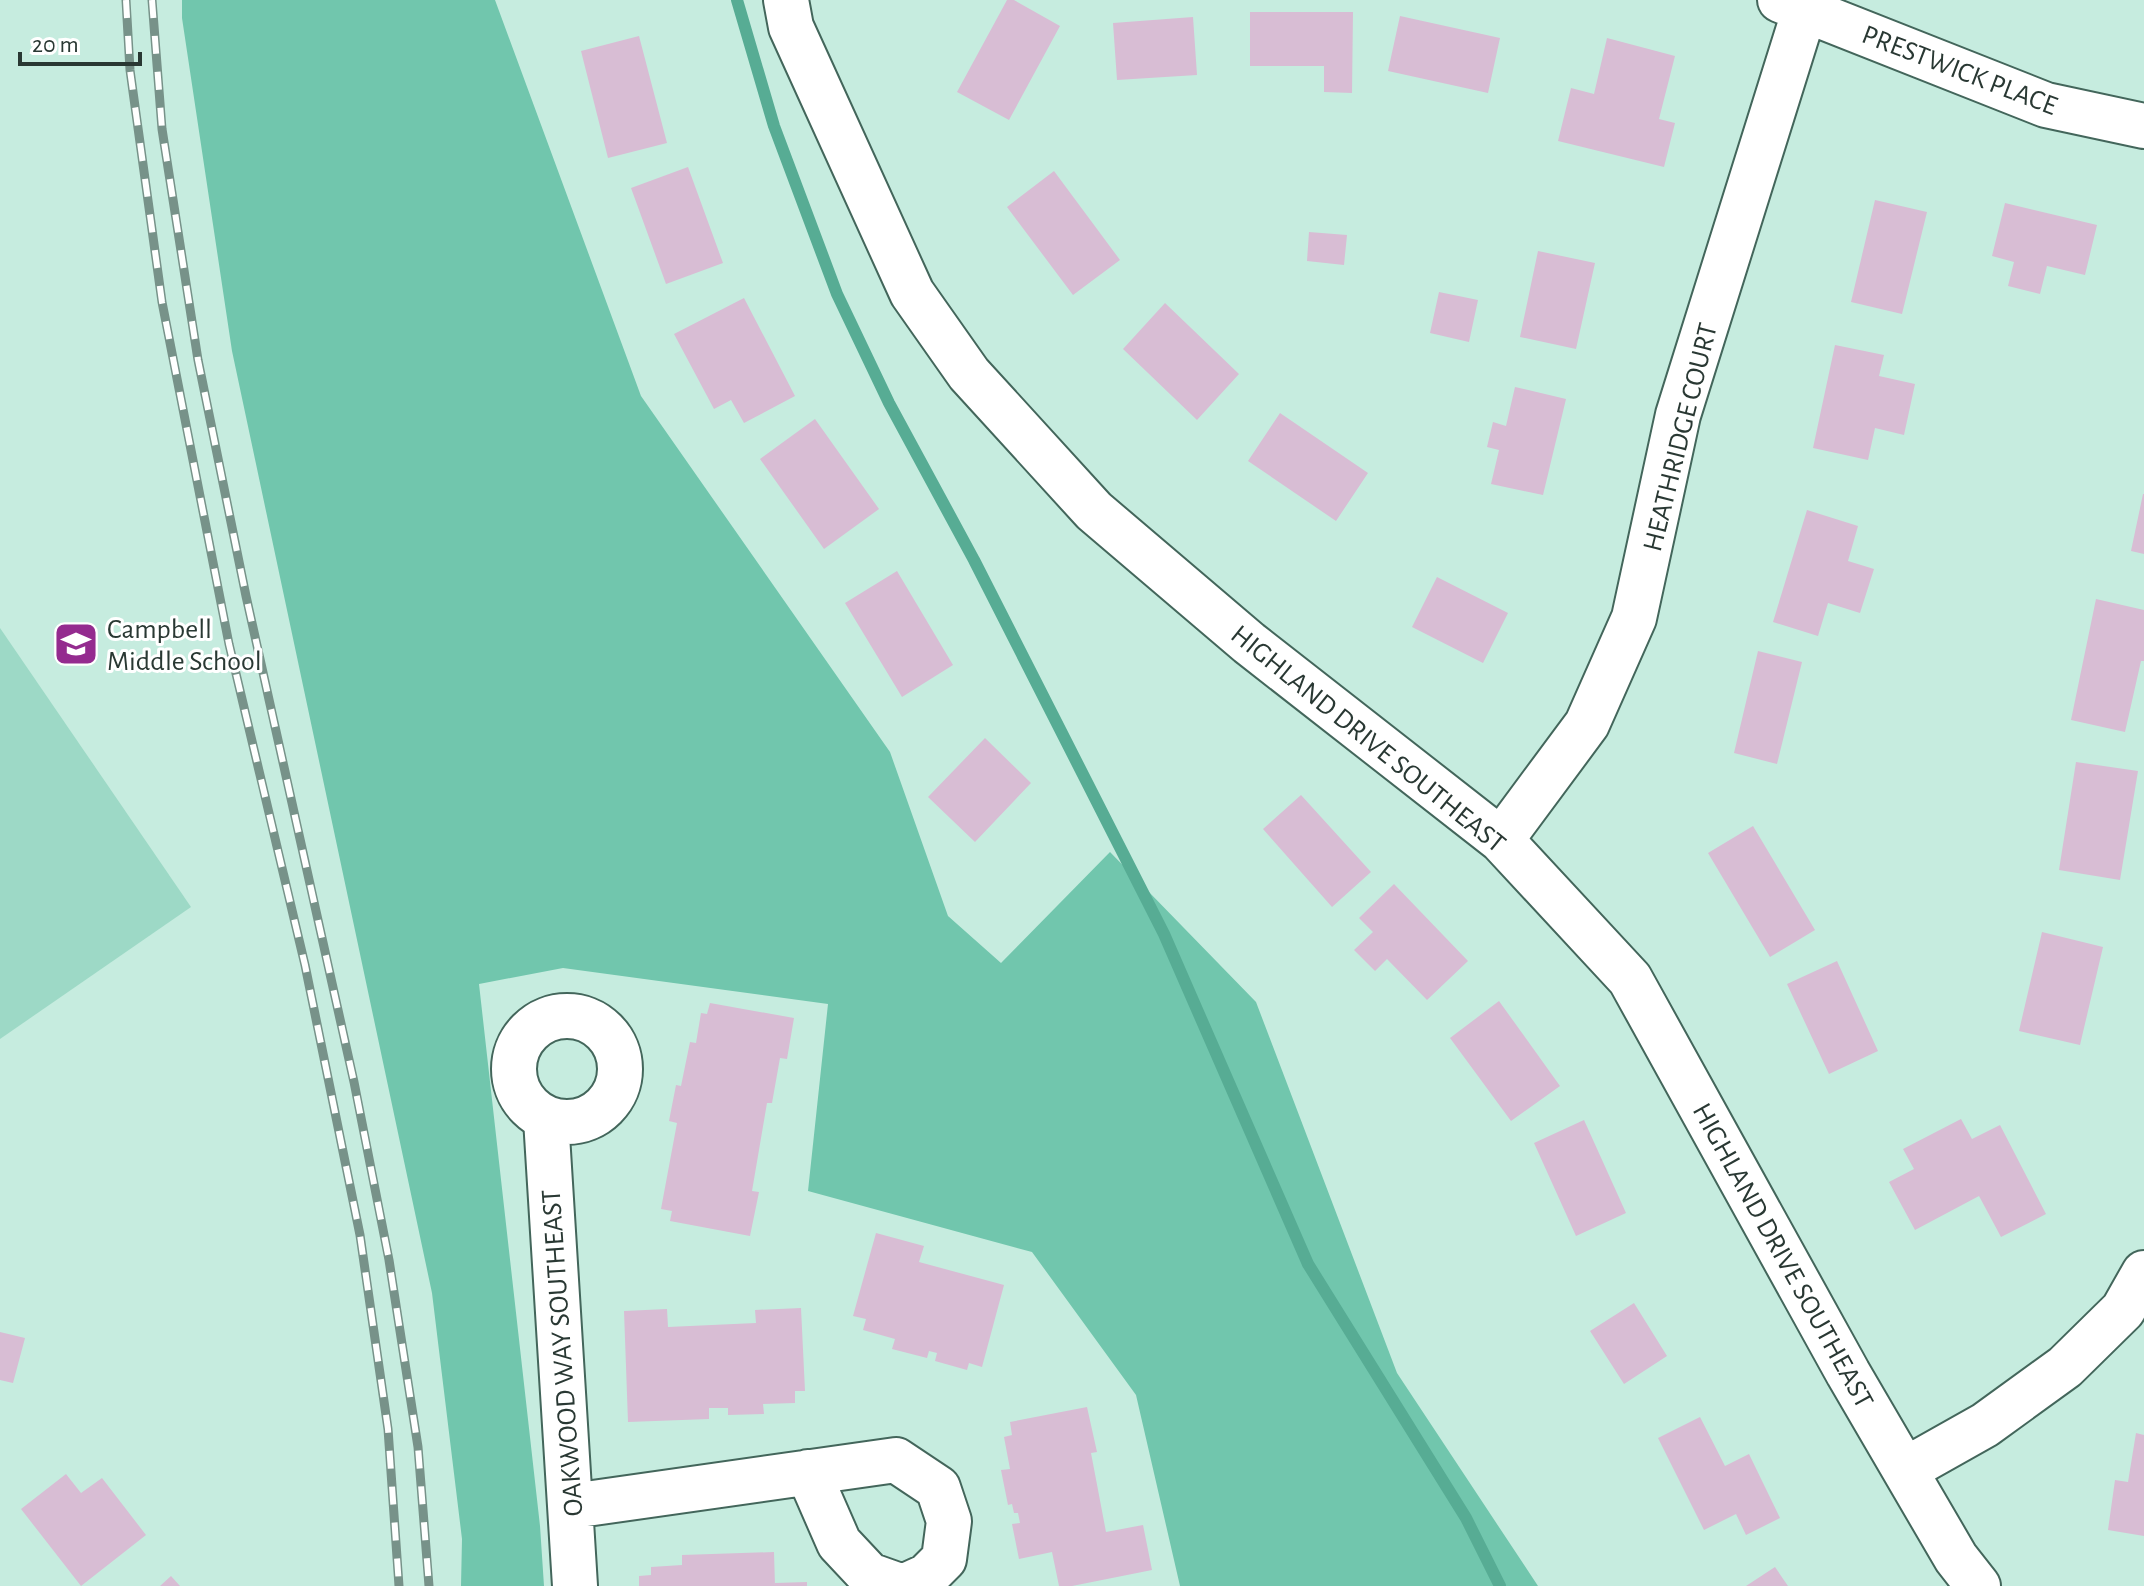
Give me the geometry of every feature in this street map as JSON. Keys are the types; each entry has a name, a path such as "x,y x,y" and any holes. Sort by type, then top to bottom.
{"street":[{"name":"HIGHLAND DRIVE SOUTHEAST","path":"786,0 791,27 912,293 969,374 1094,511 1249,643 1501,840 1630,979 1905,1470 1956,1558 1978,1586"},
{"name":"HEATHRIDGE COURT","path":"1501,840 1587,724 1634,618 1678,415 1793,5"},
{"name":"PRESTWICK PLACE","path":"1793,5 2046,105 2144,126"},
{"name":"OAKWOOD WAY SOUTHEAST","path":"546,1119 575,1586"},
{"path":"1905,1470 1985,1425 2065,1367 2123,1310 2144,1273"},
{"path":"572,1506 808,1472 896,1460 938,1488 949,1521 944,1559 927,1576 903,1586 869,1575 839,1543 808,1472"}],"green space":[{"path":"182,0 495,0 641,396 890,752 948,916 1001,963 1110,852 1256,1002 1397,1373 1538,1586 1180,1586 1136,1395 1032,1252 808,1191 828,1004 563,968 479,984 540,1526 544,1586 461,1586 462,1539 432,1293 232,351 182,18"},
{"path":"0,628 191,907 0,1039"}],"building":[{"path":"1007,0 1014,0 1060,26 1009,120 957,92"},
{"path":"1250,12 1353,12 1352,93 1324,92 1324,66 1250,66"},
{"path":"1400,16 1500,38 1488,93 1388,71"},
{"path":"1193,17 1197,75 1117,80 1113,23"},
{"path":"639,36 667,143 608,158 581,51"},
{"path":"1607,38 1675,56 1659,119 1675,123 1664,167 1558,141 1571,88 1594,94"},
{"path":"688,167 723,263 666,284 631,188"},
{"path":"1054,171 1120,260 1073,295 1007,207"},
{"path":"1875,200 1927,212 1902,314 1851,302"},
{"path":"2005,203 2097,225 2085,275 2047,266 2040,294 2008,286 2014,262 1992,256"},
{"path":"1309,232 1347,235 1344,265 1307,261"},
{"path":"1538,251 1595,263 1576,349 1520,337"},
{"path":"1439,292 1478,300 1469,342 1430,333"},
{"path":"744,298 795,396 744,423 731,400 714,409 674,334"},
{"path":"1165,303 1239,374 1197,420 1123,349"},
{"path":"1835,345 1884,355 1879,376 1915,384 1904,435 1875,428 1868,460 1813,448"},
{"path":"1515,387 1566,399 1543,495 1491,484 1499,450 1487,447 1493,422 1506,426"},
{"path":"1280,413 1368,473 1336,521 1248,461"},
{"path":"815,419 879,509 824,549 760,459"},
{"path":"2144,494 2144,554 2131,551"},
{"path":"1807,510 1858,526 1848,561 1874,569 1860,613 1828,603 1818,636 1773,622"},
{"path":"897,571 953,665 902,697 845,603"},
{"path":"1437,577 1508,613 1483,663 1412,627"},
{"path":"2096,599 2144,610 2144,661 2141,661 2125,732 2071,720"},
{"path":"1758,651 1802,662 1777,764 1734,753"},
{"path":"985,738 1031,783 975,842 928,797"},
{"path":"2076,762 2138,771 2120,880 2059,870"},
{"path":"1301,795 1371,872 1332,907 1263,829"},
{"path":"1753,826 1815,930 1770,957 1708,853"},
{"path":"1394,884 1468,961 1427,1000 1387,959 1375,971 1354,950 1373,932 1359,918"},
{"path":"2042,932 2103,947 2080,1045 2019,1031"},
{"path":"1837,961 1878,1051 1829,1074 1787,984"},
{"path":"1499,1001 1560,1086 1511,1121 1450,1038"},
{"path":"710,1003 794,1018 787,1059 780,1058 772,1103 767,1103 752,1191 759,1192 750,1236 670,1221 672,1211 661,1209 677,1123 669,1121 676,1085 681,1086 690,1042 696,1043 701,1013 707,1014"},
{"path":"1961,1119 1972,1139 2000,1125 2046,1214 2001,1237 1979,1196 1915,1230 1889,1182 1914,1169 1903,1149"},
{"path":"1584,1120 1626,1213 1576,1236 1534,1143"},
{"path":"876,1233 924,1246 919,1262 1004,1285 982,1367 969,1363 967,1370 935,1361 937,1353 929,1351 927,1358 892,1349 895,1339 863,1330 866,1319 853,1316"},
{"path":"1634,1303 1667,1356 1624,1384 1590,1331"},
{"path":"801,1308 805,1391 795,1391 795,1403 763,1404 764,1414 728,1415 728,1408 709,1408 709,1419 628,1422 624,1311 667,1309 668,1327 756,1323 755,1310"},
{"path":"0,1332 25,1338 13,1383 0,1380"},
{"path":"1087,1407 1097,1452 1091,1453 1106,1532 1143,1525 1152,1570 1059,1586 1052,1552 1019,1559 1012,1524 1020,1523 1018,1513 1014,1513 1012,1504 1008,1505 1001,1470 1010,1469 1004,1437 1012,1435 1010,1422"},
{"path":"1700,1417 1725,1466 1749,1454 1780,1518 1746,1535 1736,1514 1704,1530 1658,1438"},
{"path":"2136,1433 2144,1435 2144,1536 2108,1530 2115,1480 2128,1482"},
{"path":"66,1474 81,1493 102,1478 146,1535 81,1586 21,1509"},
{"path":"774,1552 775,1586 639,1586 639,1576 651,1575 651,1567 682,1565 682,1555"},
{"path":"1775,1567 1788,1586 1746,1586"},
{"path":"171,1576 180,1586 160,1586"},
{"path":"807,1582 807,1586 775,1586 775,1583"}],"waterway":[{"path":"737,0 774,126 837,294 889,403 974,560 1164,934 1308,1264 1466,1518 1500,1586"}],"railway":[{"path":"126,0 130,70 162,302 229,644 305,965 360,1235 388,1429 399,1586"},
{"path":"152,0 162,129 198,360 246,596 354,1082 389,1260 418,1447 429,1586"}],"place":[{"name":"Campbell Middle School","path":"76,644"}]}
